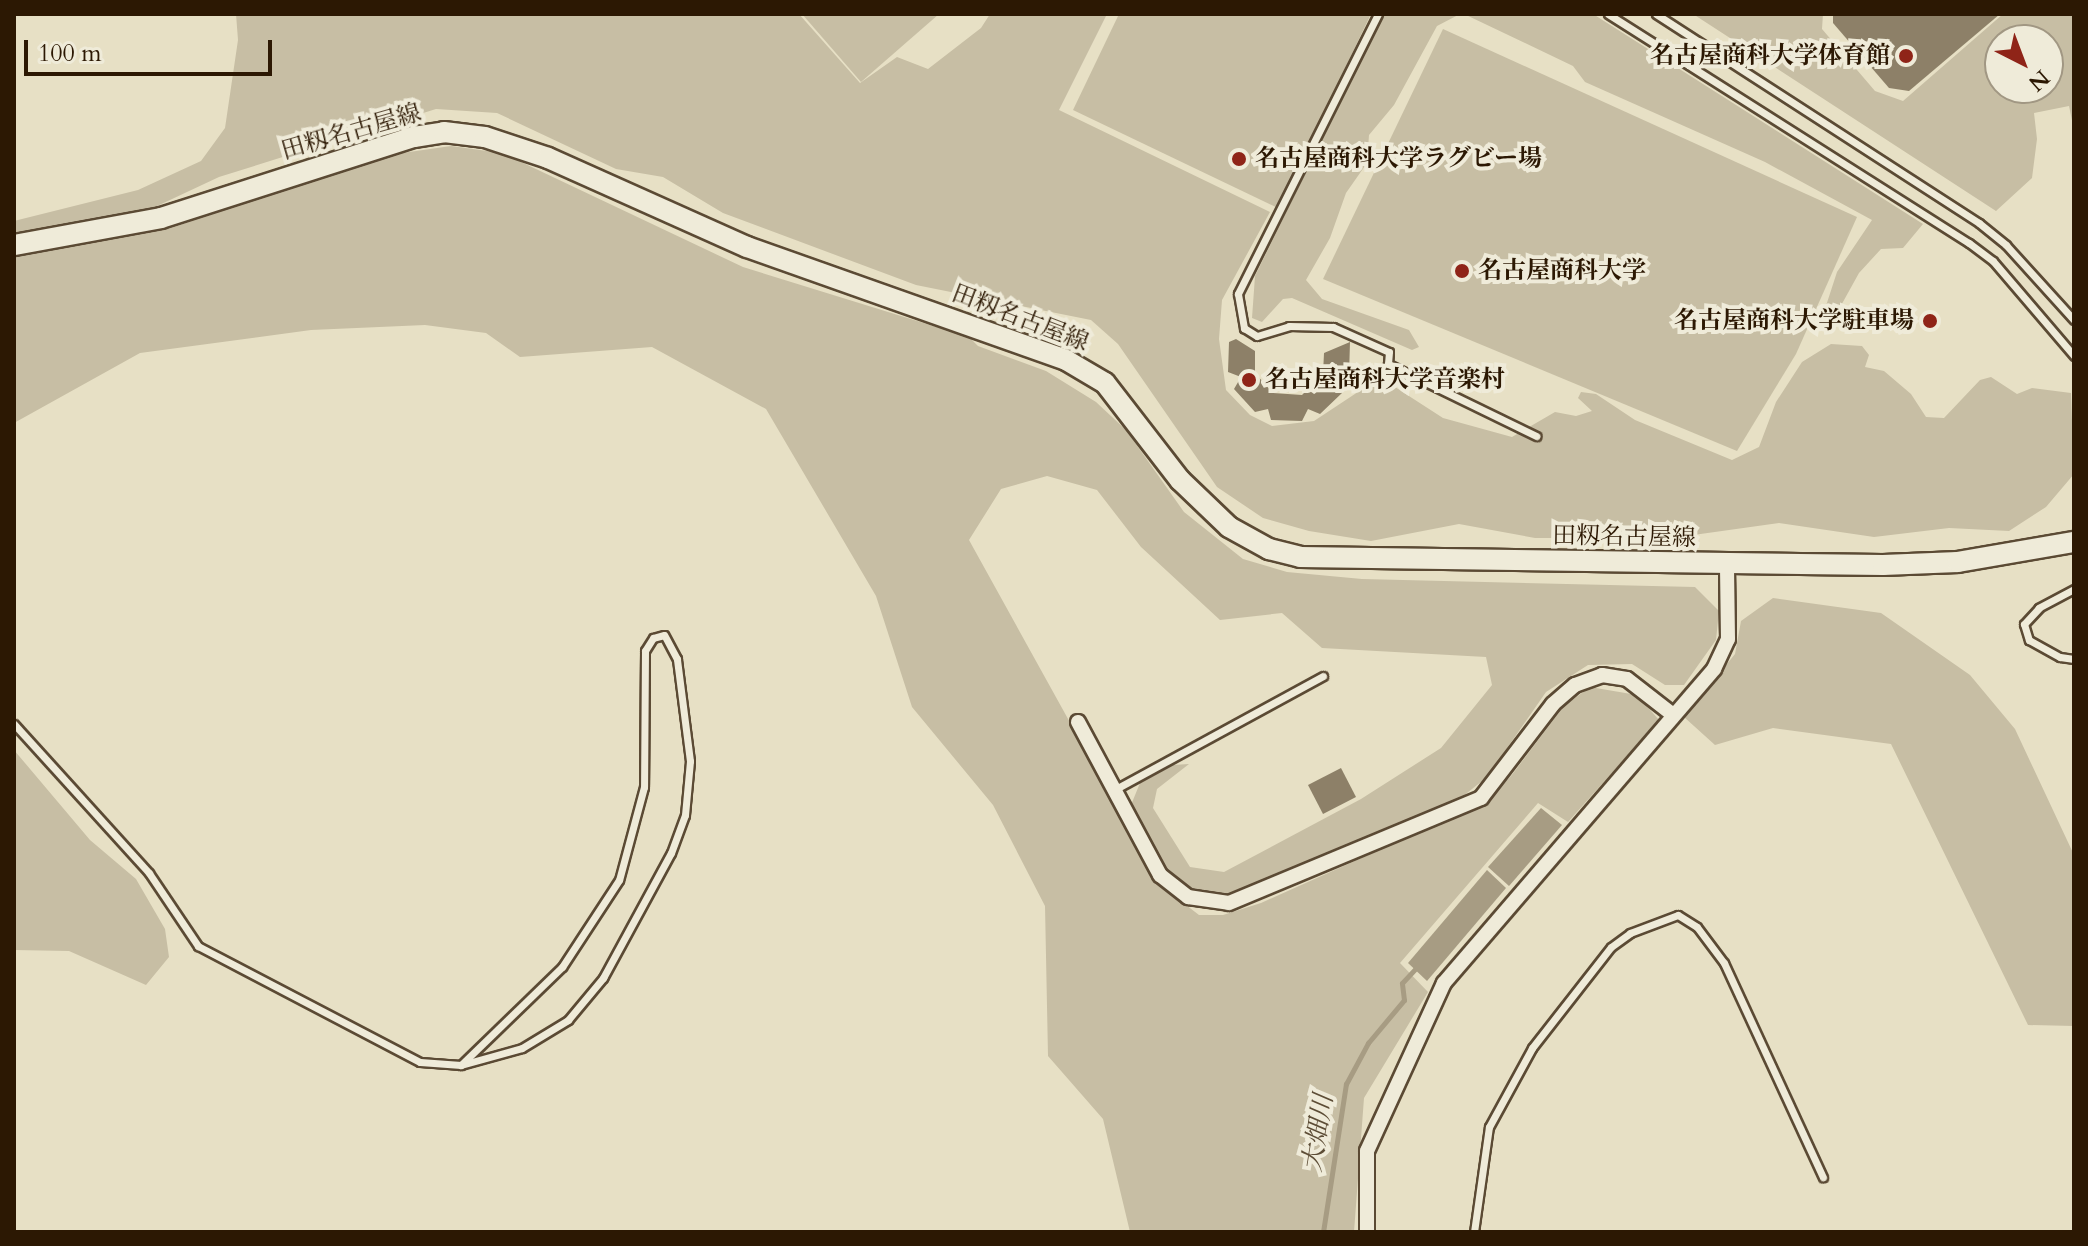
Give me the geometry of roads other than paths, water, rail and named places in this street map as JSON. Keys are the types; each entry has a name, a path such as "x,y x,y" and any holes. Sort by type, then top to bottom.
{"main road":[{"name":"田籾名古屋線","path":"14,245 161,218 414,137 444,132 485,137 548,158 761,252 1066,360 1105,383 1180,480 1229,527 1269,549 1331,561 1727,565 1958,562 2074,542"}],"street":[{"path":"1367,1232 1367,1151 1444,983 1725,650 1727,565"},
{"path":"1078,722 1172,888 1209,903 1229,903 1481,798 1553,704 1583,682 1602,675 1627,679 1672,714"}],"lane":[{"path":"1378,14 1238,294 1244,328 1257,336 1289,326 1333,327 1389,352 1388,364 1536,436"},
{"path":"1608,14 1973,246 1993,261 2074,356"},
{"path":"1656,14 1979,223 2006,245 2074,320"},
{"path":"2074,589 2039,608 2024,624 2029,640 2074,659"},
{"path":"14,724 149,873 198,946 420,1062 461,1065 522,1048 568,1020 603,978 671,853 685,815 690,761 677,659 664,635 653,638 645,651 644,787 619,880 562,967 461,1065"},
{"path":"1114,790 1323,676"},
{"path":"1474,1232 1489,1127 1532,1048 1611,947 1630,933 1678,915 1697,927 1724,963 1823,1177"}],"waterway":[{"name":"大畑川","path":"1323,1232 1346,1084 1368,1043 1404,1000 1402,983 1416,968"}],"place":[{"name":"名古屋商科大学体育館","path":"1906,56"},
{"name":"名古屋商科大学ラグビー場","path":"1239,159"},
{"name":"名古屋商科大学","path":"1462,271"},
{"name":"名古屋商科大学駐車場","path":"1930,321"},
{"name":"名古屋商科大学音楽村","path":"1249,380"}]}
